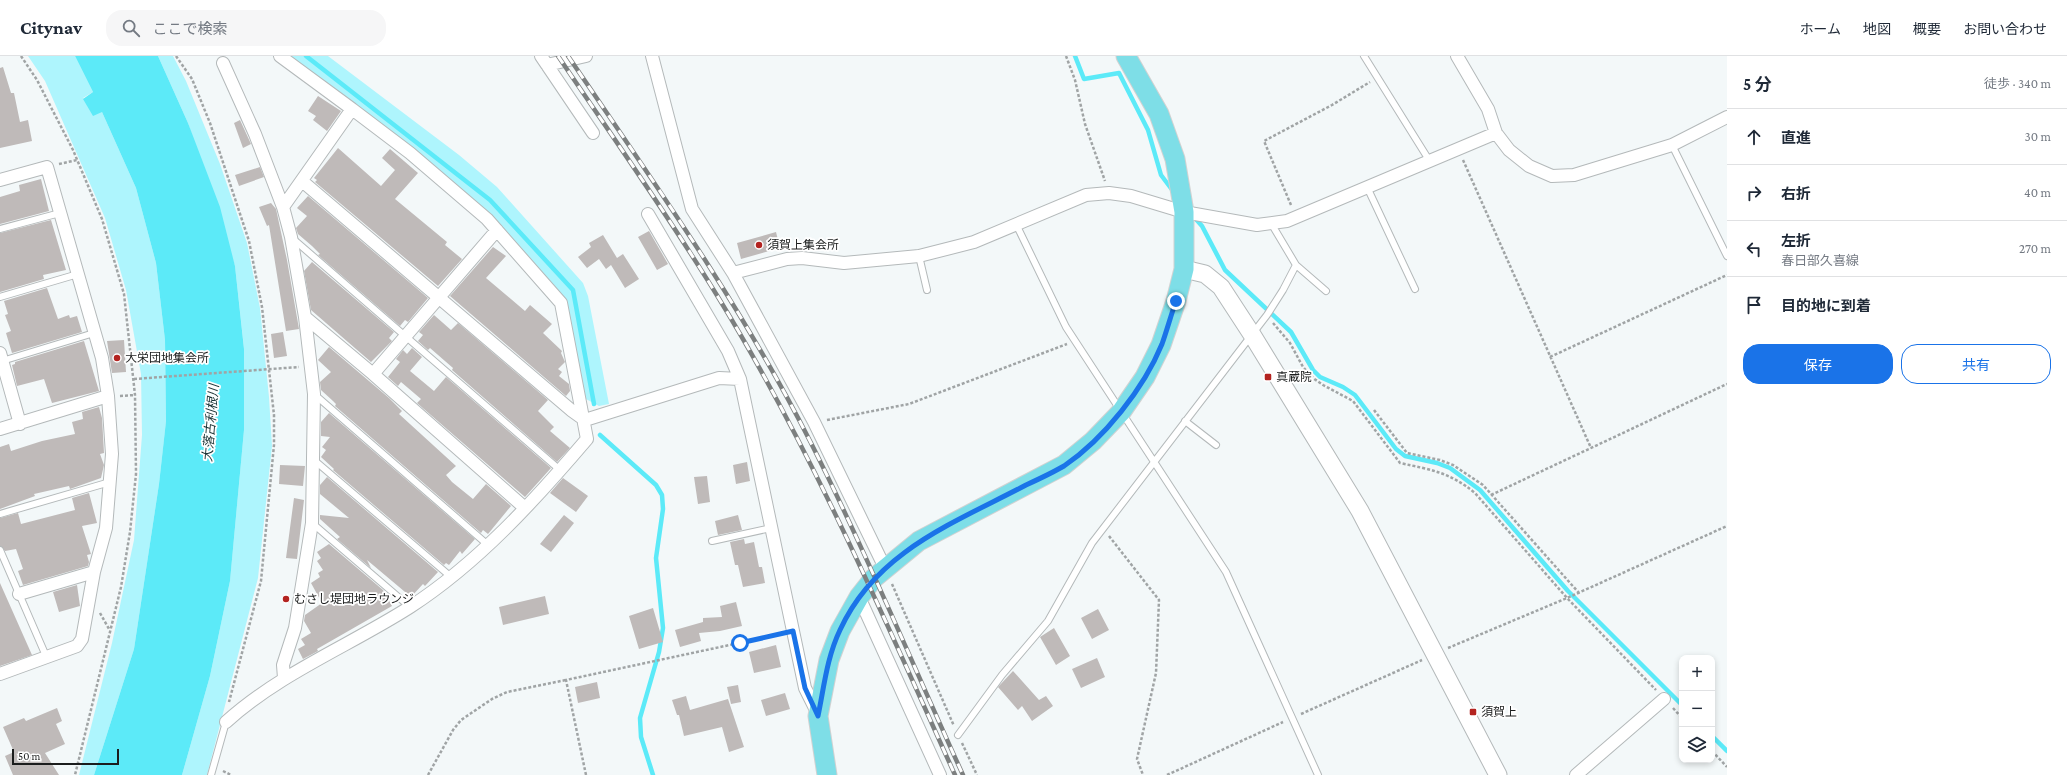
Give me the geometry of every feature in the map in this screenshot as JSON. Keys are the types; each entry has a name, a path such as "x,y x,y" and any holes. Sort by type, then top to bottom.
{"main road":[{"path":"827,775 818,716 829,660 840,631 859,597 874,578 919,541 1064,465 1093,441 1121,412 1145,377 1161,345 1176,301 1184,269 1184,212 1175,159 1159,114 1126,56"}],"street":[{"path":"226,722 245,704 284,678 410,607 450,576 488,545 525,508 587,439 585,420 561,303 497,230 410,153 352,108 280,56"},
{"path":"586,56 544,61 593,133"},
{"path":"652,56 692,209 733,273 814,422 885,568"},
{"path":"1457,56 1488,109 1496,132 1509,150 1529,166 1552,176 1574,175 1672,145 1727,117"},
{"path":"223,63 255,134 283,207 291,237 305,317 314,394 312,523 296,628 283,665 284,678"},
{"path":"283,207 302,182 352,108"},
{"path":"733,273 787,259 802,258 844,263 919,256 974,242 1086,195 1109,193 1131,196 1184,212 1257,225 1287,221 1496,132"},
{"path":"0,180 47,168 102,358 111,396 112,454 111,482 106,528 94,572 82,639 77,646 0,674"},
{"path":"302,182 585,420"},
{"path":"648,214 728,351 740,379 805,688 818,716"},
{"path":"373,374 497,230"},
{"path":"1184,269 1205,274 1221,287 1251,333 1360,510 1498,775"},
{"path":"305,317 373,374 525,508"},
{"path":"1,357 20,424"},
{"path":"585,420 719,378 740,379"},
{"path":"0,429 111,396"},
{"path":"19,594 94,572"},
{"path":"859,597 940,775"},
{"path":"1576,775 1664,698"}],"lane":[{"path":"1364,56 1429,160"},
{"path":"1672,145 1727,256"},
{"path":"1367,187 1415,289"},
{"path":"0,229 60,213"},
{"path":"1271,223 1296,265 1326,291"},
{"path":"1016,224 1066,327 1226,572 1318,775"},
{"path":"291,237 406,335 560,470"},
{"path":"919,256 927,290"},
{"path":"958,735 1002,675 1048,622 1077,567 1103,528 1251,333 1267,315 1283,290 1296,265"},
{"path":"0,297 78,274"},
{"path":"1,357 94,333"},
{"path":"314,394 488,545"},
{"path":"1185,421 1216,445"},
{"path":"314,460 450,576"},
{"path":"0,514 111,482"},
{"path":"312,523 410,607"},
{"path":"712,540 771,528"},
{"path":"0,550 46,656"},
{"path":"211,775 226,722"}],"path":[{"path":"176,56 192,79 205,110 242,214 262,307 274,415 274,445 261,581 230,696 226,722"},
{"path":"1066,56 1075,80 1084,124 1109,193"},
{"path":"1296,217 1264,141 1332,105 1377,77"},
{"path":"1458,148 1591,448"},
{"path":"47,168 77,160"},
{"path":"1550,357 1727,274"},
{"path":"1267,315 1290,343 1303,367 1313,378 1323,385 1353,401 1400,463 1447,474 1461,481 1475,493 1567,598 1679,715"},
{"path":"814,422 909,404 1075,341"},
{"path":"134,378 270,370 300,366"},
{"path":"1491,495 1727,384"},
{"path":"111,396 135,395"},
{"path":"1374,410 1407,453 1440,460 1453,465 1477,481 1579,593"},
{"path":"1435,654 1579,593 1727,526"},
{"path":"1103,528 1159,600 1156,673 1137,758 1143,775"},
{"path":"885,568 977,775"},
{"path":"428,775 452,730 461,720 492,699 507,692 793,631"},
{"path":"566,680 586,775"},
{"path":"1715,754 1727,767"}],"shaded area":[{"path":"28,56 75,56 93,92 83,98 102,112 136,188 156,263 165,340 166,421 159,484 134,649 94,775 79,775 112,643 134,540 142,435 141,374 126,290 105,218 45,81"},
{"path":"158,56 173,56 186,81 220,164 247,243 260,308 269,397 272,446 258,578 207,775 182,775 210,676 230,581 244,430 244,348 235,266 188,123"},
{"path":"288,56 328,56 459,155 497,187 583,283 588,296 609,404 599,406 584,398 565,300 492,215 379,124"}],"water":[{"name":"大落古利根川","path":"75,56 158,56 188,123 220,207 235,266 244,349 244,430 230,581 210,676 182,775 94,775 134,649 159,484 166,421 165,340 156,263 136,188 102,112 93,116 83,99 93,92"}],"building":[{"path":"3,67 11,93 14,93 20,122 28,120 32,141 0,148 0,68"},
{"path":"318,96 341,111 327,131 313,120 316,116 308,111"},
{"path":"240,120 251,144 243,148 234,123"},
{"path":"338,148 381,186 395,170 382,158 390,149 418,173 395,199 447,242 445,245 462,259 438,286 315,182 317,180 314,178"},
{"path":"260,167 264,177 239,186 235,175"},
{"path":"41,179 49,211 0,224 0,197 20,191 19,185"},
{"path":"308,196 428,298 408,322 405,320 400,326 318,255 320,254 298,234 296,228 307,216 297,208"},
{"path":"271,203 276,209 287,260 299,329 286,331 269,225 267,226 259,207"},
{"path":"51,220 66,270 43,275 44,279 0,292 0,233"},
{"path":"649,231 668,264 657,270 638,237"},
{"name":"須賀上集会所","path":"776,232 780,248 741,259 737,243"},
{"path":"603,235 617,258 623,254 639,279 625,288 611,265 606,269 599,259 587,268 578,257 591,247 589,243"},
{"path":"493,247 506,256 486,278 525,311 530,305 552,324 543,333 562,351 561,353 565,362 558,369 562,372 559,376 569,384 570,391 566,396 450,296"},
{"path":"312,262 394,332 389,338 392,341 371,362 311,310 304,271"},
{"path":"47,288 58,319 69,315 70,318 77,316 82,332 12,353 6,333 11,331 5,315 8,314 4,301"},
{"path":"434,315 451,330 458,323 548,400 538,411 554,427 550,431 570,448 557,462 452,370 453,368 430,348 428,350 418,341 423,335 419,332"},
{"path":"283,332 287,356 274,358 271,334"},
{"path":"124,340 126,372 112,373 107,341"},
{"path":"84,341 99,391 52,403 44,379 17,386 12,365 15,364 15,362"},
{"path":"329,347 389,398 402,411 399,414 456,466 446,475 452,482 473,499 486,484 511,506 488,534 483,530 481,533 335,406 336,404 321,390 320,382 331,372 318,360"},
{"path":"412,348 422,357 410,371 434,391 446,377 551,468 525,497 417,403 421,399 401,382 398,386 388,377 400,362 396,359 403,350 407,354"},
{"path":"99,407 102,418 104,453 100,454 104,465 101,478 70,489 69,486 34,494 35,496 0,509 0,447 9,444 11,451 42,441 75,434 72,422 83,419 82,412"},
{"path":"329,413 475,539 462,554 460,551 449,565 446,563 444,565 333,470 334,469 321,457 326,450 322,447 330,437 321,436 321,422"},
{"path":"747,462 750,481 736,484 733,465"},
{"path":"280,465 305,466 303,486 279,484"},
{"path":"707,476 710,502 698,504 694,477"},
{"path":"327,477 438,572 425,586 423,584 411,597 367,560 371,568 337,539 340,537 320,519 320,515 349,518 320,494 320,485"},
{"path":"563,478 588,496 576,512 550,493"},
{"path":"89,493 97,523 82,526 91,554 87,555 89,562 88,566 23,585 18,571 23,569 16,549 5,551 0,546 0,518 18,513 21,524 75,510 72,498"},
{"path":"294,498 304,500 297,559 286,558"},
{"path":"564,515 574,523 551,552 540,544"},
{"path":"738,515 742,530 718,535 715,521"},
{"path":"744,539 745,544 754,542 759,567 762,567 765,583 743,587 738,565 735,565 730,542"},
{"path":"329,544 383,590 392,606 317,649 318,651 303,659 298,649 305,645 301,639 311,633 304,621 305,615 322,603 311,583 320,577 318,573 323,570 317,561 321,558 317,552"},
{"path":"0,583 32,655 0,666"},
{"path":"77,585 80,606 59,612 53,592"},
{"path":"545,596 549,614 503,625 499,607"},
{"path":"736,602 742,626 720,631 699,633 701,641 680,647 675,630 703,622 703,618 722,617 720,606"},
{"path":"653,608 663,642 639,649 629,616"},
{"path":"1098,609 1109,630 1092,639 1081,618"},
{"path":"1054,628 1070,656 1056,665 1040,637"},
{"path":"776,645 781,667 754,673 749,652"},
{"path":"1097,658 1105,677 1081,688 1072,669"},
{"path":"1013,671 1039,700 1046,696 1053,706 1032,721 1022,706 1018,710 998,687"},
{"path":"597,682 600,698 578,703 575,687"},
{"path":"738,685 741,702 731,704 727,687"},
{"path":"785,693 790,709 766,716 761,700"},
{"path":"686,696 690,710 728,699 744,747 729,752 722,727 684,736 679,715 677,715 672,700"},
{"path":"57,708 62,721 56,724 65,744 45,753 59,775 13,775 5,756 14,752 3,727 24,718 26,721"}],"waterway":[{"path":"306,56 490,200 573,290 594,404"},
{"path":"1075,56 1084,79 1119,73 1148,130 1161,175 1173,191"},
{"path":"1194,217 1202,226 1225,270 1291,332 1313,370 1320,377 1343,387 1355,395 1396,449 1405,456 1437,463 1450,468 1480,490 1568,591 1679,702"},
{"path":"600,435 656,485 662,495 663,509 656,558 663,628 659,652 640,718 641,737 653,775"},
{"path":"1715,739 1727,751"}],"railway":[{"path":"558,56 680,236 752,355 815,472 900,653 955,775"},
{"path":"568,56 664,197 726,292 783,391 810,441 850,523 963,775"}],"place":[{"name":"須賀上集会所","path":"759,245"},
{"name":"大栄団地集会所","path":"117,358"},
{"name":"真蔵院","path":"1268,377"},
{"name":"むさし堤団地ラウンジ","path":"286,599"},
{"name":"須賀上","path":"1473,712"}],"route":[{"path":"740,643 793,631 805,688 818,716 829,660 840,631 859,597 874,578 919,541 1064,465 1093,441 1121,412 1145,377 1161,345 1176,301"}]}
